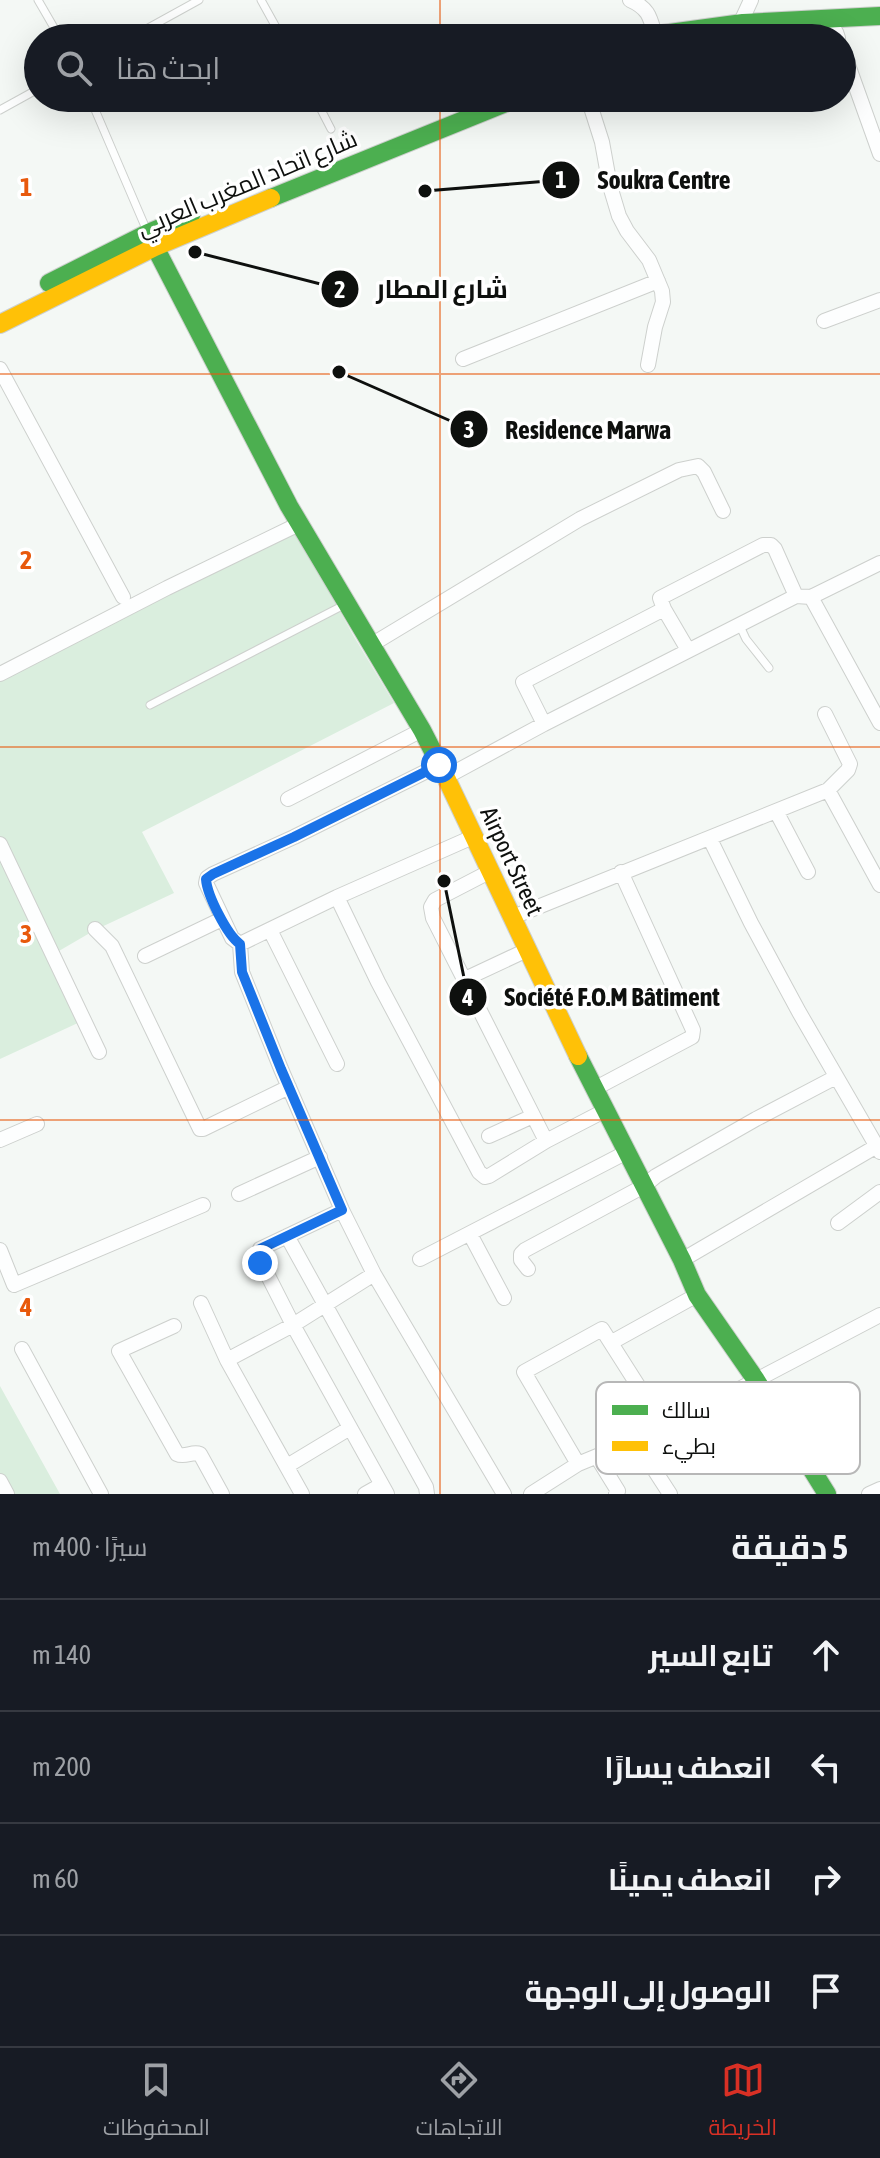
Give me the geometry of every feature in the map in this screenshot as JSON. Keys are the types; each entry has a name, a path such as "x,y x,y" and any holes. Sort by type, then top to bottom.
{"main road":[{"path":"740,24 880,16"},
{"path":"856,39 880,30"},
{"name":"شارع اتحاد المغرب العربي","path":"0,308 449,112"},
{"name":"شارع اتحاد المغرب العربي","path":"0,324 151,240 483,112"},
{"name":"Airport Street","path":"151,240 289,506 422,730 594,1089 697,1295 756,1380"},
{"name":"Airport Street","path":"815,1474 827,1494"}],"street":[{"path":"630,0 643,5 651,24"},
{"path":"740,24 751,0"},
{"path":"856,87 880,154"},
{"path":"592,112 619,216 649,260 663,302 648,365"},
{"path":"463,359 658,281"},
{"path":"824,321 880,300"},
{"path":"0,369 123,597"},
{"path":"371,645 580,519 679,470 698,466 723,511"},
{"path":"0,674 301,523"},
{"path":"688,650 660,598 763,545 771,545 775,549 796,596"},
{"path":"504,1494 374,1274 342,1210 242,972 240,944 232,938 222,919 207,886 208,877 544,724 796,596 811,597 880,563"},
{"path":"811,597 880,723"},
{"path":"544,724 523,682 664,609"},
{"path":"513,917 828,790 850,764 825,714"},
{"path":"288,799 422,730"},
{"path":"828,790 880,885"},
{"path":"776,811 808,872"},
{"path":"240,944 475,836"},
{"path":"682,1260 879,1149 751,923 710,839"},
{"path":"0,844 99,1052"},
{"path":"491,871 439,897 431,905 433,918 546,1141"},
{"path":"594,1089 692,1037 693,1030 621,872"},
{"path":"337,897 378,982 479,1172 485,1177 606,1110"},
{"path":"145,956 222,919"},
{"path":"95,929 112,946 200,1129 289,1087"},
{"path":"270,930 337,1064"},
{"path":"465,979 527,950"},
{"path":"528,1269 521,1260 525,1250 836,1077"},
{"path":"489,1136 533,1116"},
{"path":"0,1140 37,1124"},
{"path":"420,1259 627,1152"},
{"path":"239,1194 320,1157"},
{"path":"838,1223 880,1192"},
{"path":"0,1250 14,1285 203,1205"},
{"path":"342,1210 260,1249 259,1258 384,1489 365,1494"},
{"path":"470,1234 504,1298"},
{"path":"287,1236 419,1474 427,1494"},
{"path":"227,1360 293,1325 374,1274"},
{"path":"612,1342 697,1295"},
{"path":"201,1303 227,1360 302,1494"},
{"path":"752,1382 880,1315"},
{"path":"174,1326 119,1351 177,1454 200,1454 222,1494"},
{"path":"578,1464 524,1372 602,1329 637,1382"},
{"path":"22,1349 101,1494"},
{"path":"287,1466 350,1428"},
{"path":"531,1494 578,1464 596,1457"},
{"path":"608,1474 618,1491 616,1494"},
{"path":"657,1474 670,1494"},
{"path":"0,1481 7,1494"},
{"path":"869,1494 880,1489"}],"lane":[{"path":"38,0 52,24"},
{"path":"155,24 199,0"},
{"path":"261,0 274,24"},
{"path":"0,110 24,97"},
{"path":"97,112 151,240"},
{"path":"322,112 331,129"},
{"path":"150,705 347,603"},
{"path":"739,624 746,639 769,668"}],"green space":[{"path":"290,520 394,703 142,832 174,893 95,930 52,955 80,1022 0,1059 0,666"},
{"path":"0,1386 60,1494 0,1494"}],"traffic: fast":[{"path":"736,24 880,16"},
{"path":"271,198 483,112"},
{"path":"49,283 191,215"},
{"path":"155,247 289,506 440,765"},
{"path":"578,1056 697,1295 757,1382"},
{"path":"815,1474 827,1494"}],"traffic: slow":[{"path":"0,324 155,247 271,198"},
{"path":"440,765 578,1056"}],"place":[{"name":"Soukra Centre","path":"425,191"},
{"name":"شارع المطار","path":"195,252"},
{"name":"Residence Marwa","path":"339,372"},
{"name":"Société F.O.M Bâtiment","path":"444,881"}],"route":[{"path":"260,1263 260,1249 342,1210 242,972 240,944 232,938 222,919 206,879 439,765"}]}
